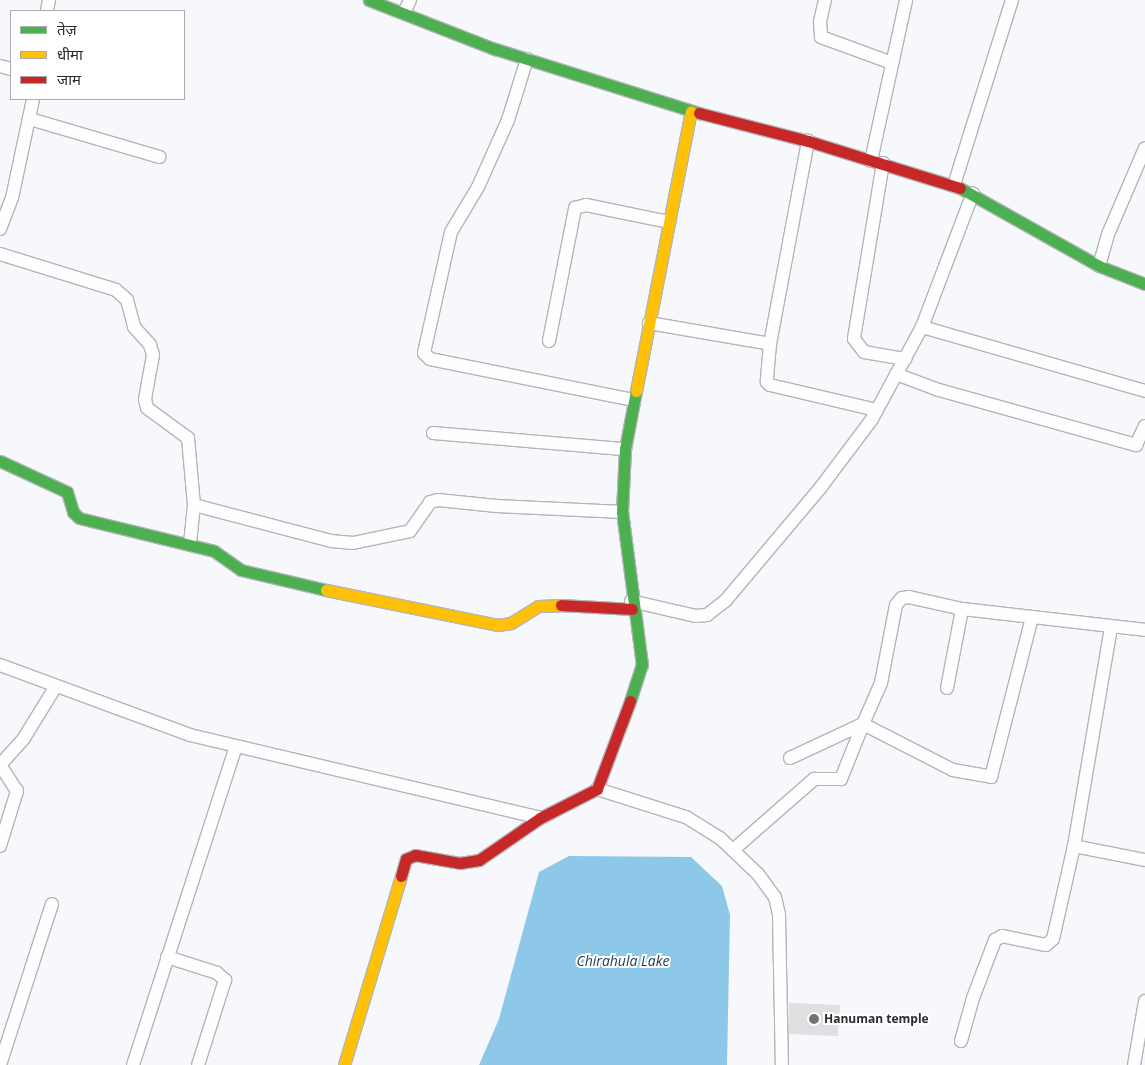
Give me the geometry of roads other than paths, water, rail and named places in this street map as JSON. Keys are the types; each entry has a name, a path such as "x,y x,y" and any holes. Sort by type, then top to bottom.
{"street":[{"path":"369,0 527,59 691,111 808,141 954,185 974,193 1099,266 1145,284"},
{"path":"404,13 410,0"},
{"path":"825,0 820,22 821,37 892,63"},
{"path":"905,359 864,352 854,340 892,63 906,0"},
{"path":"954,185 1012,0"},
{"path":"527,59 508,120 478,186 451,232 424,353 430,359 634,400"},
{"path":"0,229 12,198 34,100"},
{"path":"344,1065 406,859 419,855 460,863 479,860 540,818 597,789 642,666 632,605 622,512 625,449 691,111"},
{"path":"30,119 160,157"},
{"path":"808,141 770,344 767,382 770,385 876,410"},
{"path":"1099,266 1109,232 1145,148"},
{"path":"0,461 67,492 71,497 73,512 79,518 214,551 241,570 261,578 474,622 511,623 538,606 550,604 632,605 696,616 707,615 726,600 821,488 876,410 922,327 974,193"},
{"path":"549,341 574,208 586,205 669,222"},
{"path":"0,254 116,290 124,296 134,327 150,345 153,355 146,399 147,408 188,438 194,506 190,544"},
{"path":"649,322 770,344"},
{"path":"922,327 1145,391"},
{"path":"896,374 939,390 1141,446 1145,426"},
{"path":"433,433 625,449"},
{"path":"194,506 331,541 353,543 410,531 430,502 438,500 497,506 622,512"},
{"path":"733,850 814,779 841,779 862,724 881,683 896,605 902,598 909,597 962,608 1145,630"},
{"path":"946,688 962,608"},
{"path":"862,724 953,770 991,777 1032,617"},
{"path":"962,1041 973,998 994,940 1002,936 1046,945 1053,939 1074,846 1111,627"},
{"path":"0,665 190,735 540,818"},
{"path":"0,846 17,791 0,765 24,738 56,686"},
{"path":"790,758 862,724"},
{"path":"133,1065 236,746"},
{"path":"597,789 686,817 720,838 775,897 779,915 782,1065"},
{"path":"1074,846 1145,860"},
{"path":"0,1065 52,904"},
{"path":"167,956 216,973 225,980 198,1065"},
{"path":"1134,1065 1145,1000"}],"water":[{"name":"Chirahula Lake","path":"569,856 691,857 722,886 730,915 727,1065 479,1065 499,1019 539,872"}],"place":[{"name":"Hanuman temple","path":"814,1019"}]}
